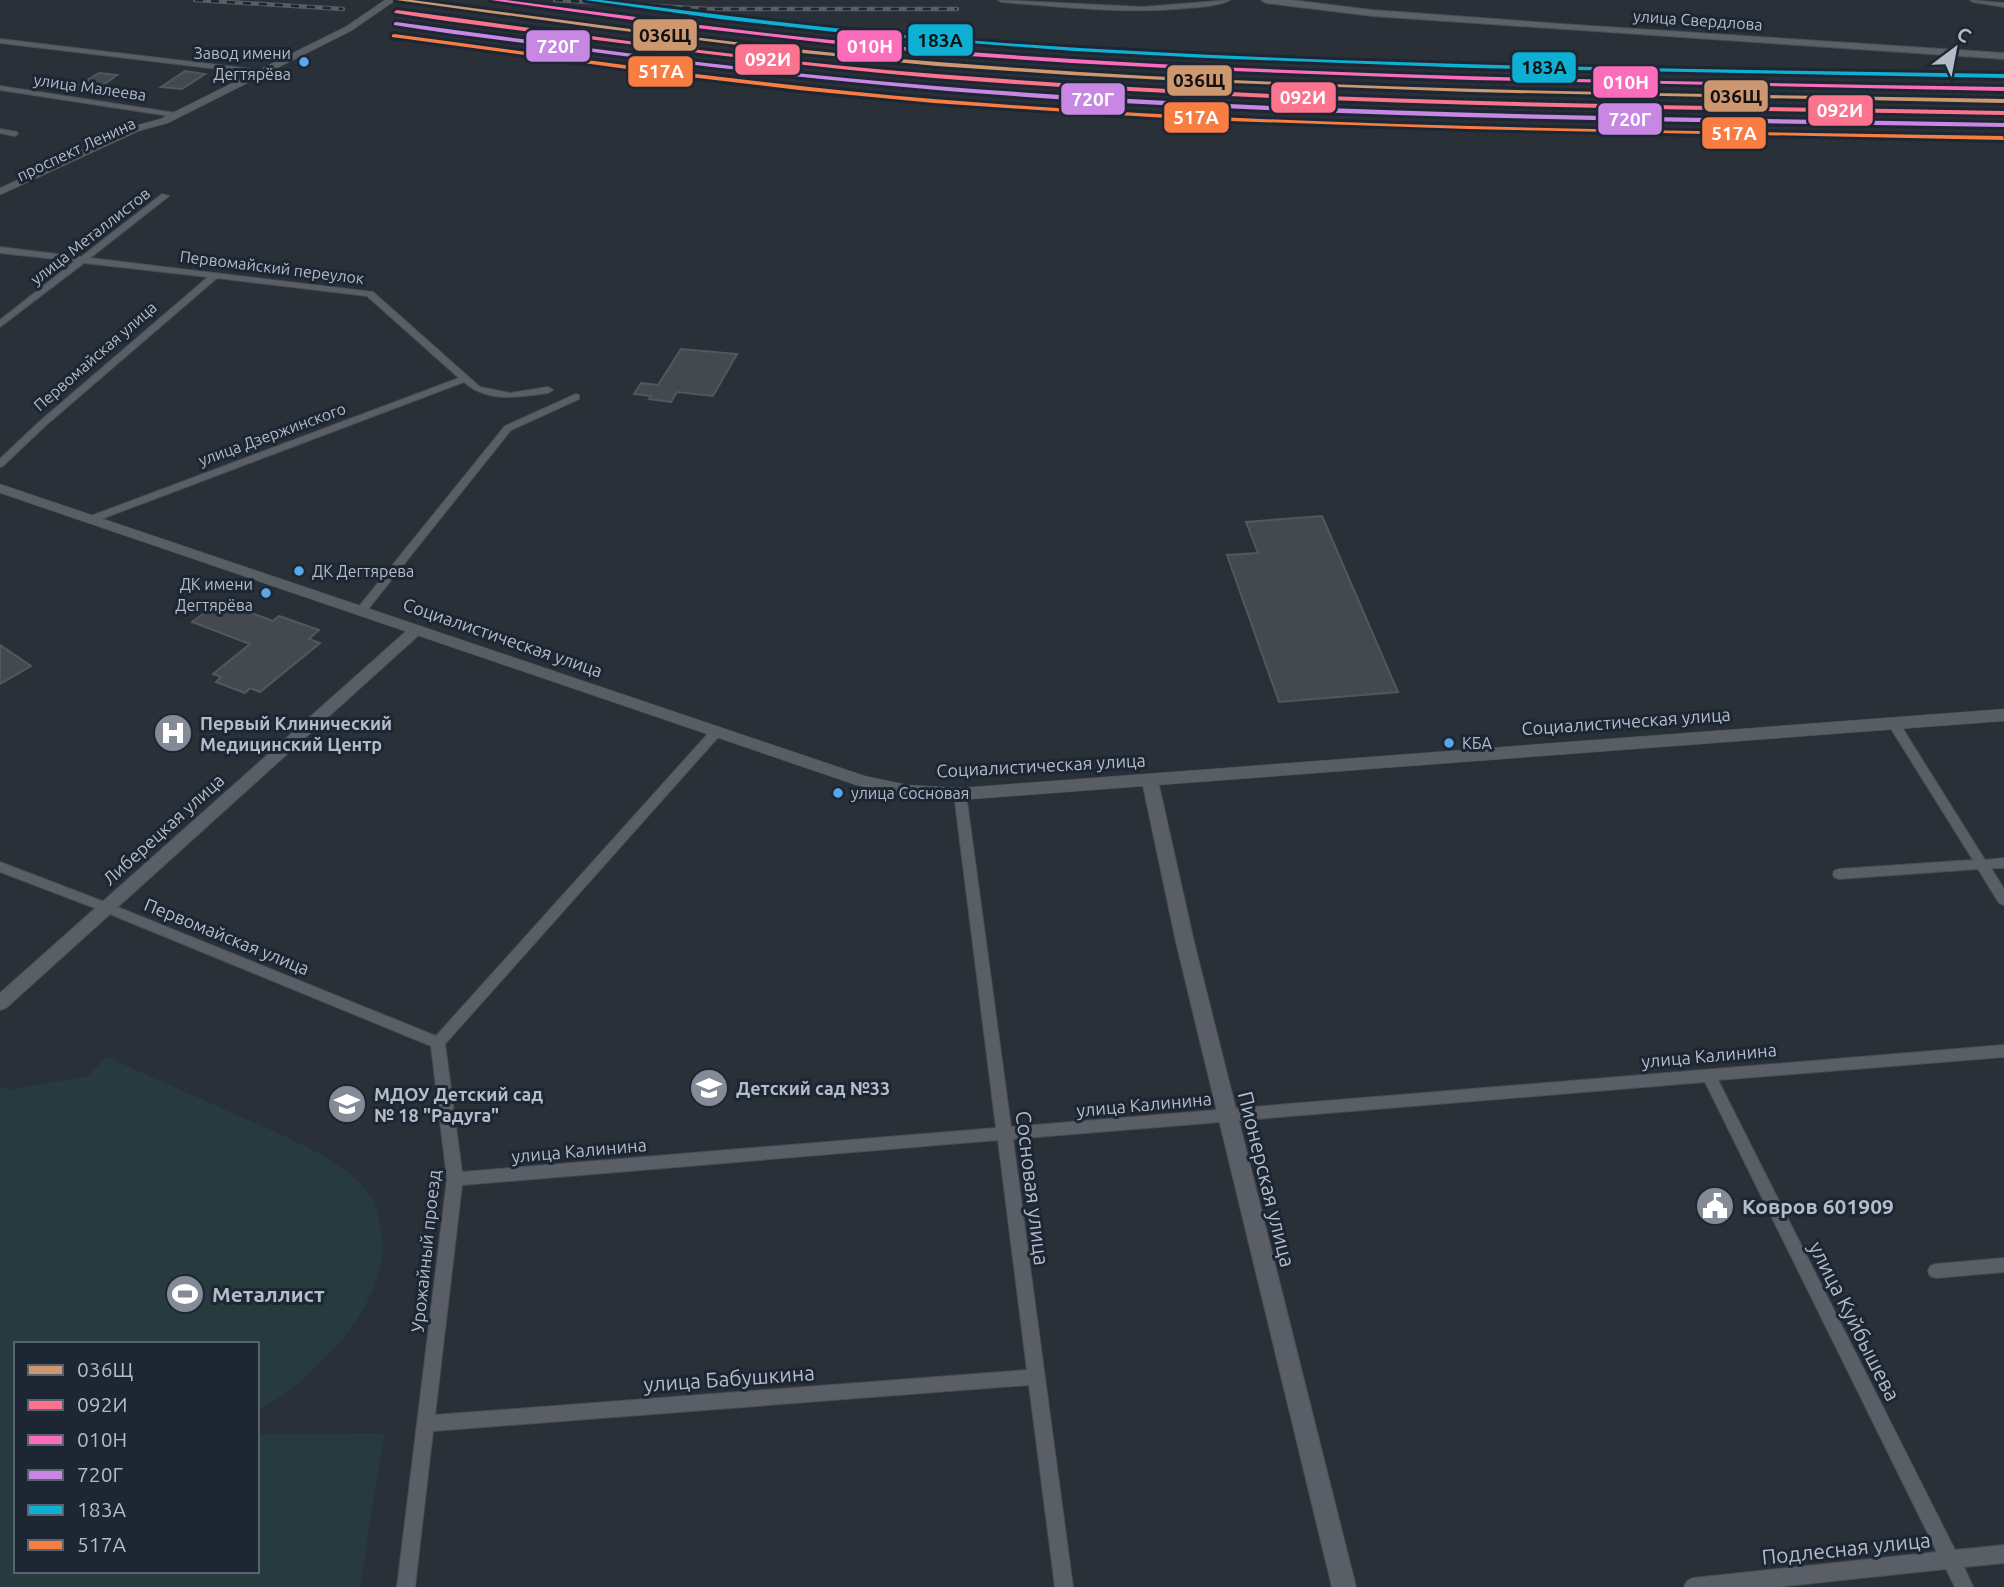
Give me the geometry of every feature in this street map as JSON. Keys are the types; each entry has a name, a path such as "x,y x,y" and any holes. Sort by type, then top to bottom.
{"main road":[{"name":"проспект Ленина","path":"0,192 135,130 176,115 348,29 391,0"},
{"name":"улица Свердлова","path":"1266,0 1372,13 2004,56"},
{"name":"проспект Ленина","path":"0,202 148,134 163,121"},
{"name":"Социалистическая улица","path":"0,488 862,780 908,791 960,794 1150,781 1549,747 2004,715"}],"street":[{"path":"1001,0 1076,6 1158,7 1195,6 1227,0"},
{"path":"1973,0 2004,5"},
{"path":"0,41 261,72"},
{"name":"улица Малеева","path":"2,90 176,115"},
{"path":"0,131 14,134"},
{"name":"улица Металлистов","path":"0,324 165,196"},
{"name":"Первомайский переулок","path":"0,250 370,294 477,390 510,396 548,390"},
{"name":"Первомайская улица","path":"0,464 42,424 215,276"},
{"name":"улица Дзержинского","path":"92,519 464,379"},
{"path":"361,611 508,428 576,397"},
{"name":"Либерецкая улица","path":"0,1003 105,906 416,630"},
{"path":"1894,724 2004,900"},
{"path":"438,1043 717,731"},
{"name":"Пионерская улица","path":"1150,781 1227,1115 1344,1587"},
{"name":"Сосновая улица","path":"960,794 1064,1587"},
{"path":"1839,874 2004,863"},
{"name":"Первомайская улица","path":"0,867 105,906 438,1043"},
{"name":"Урожайный проезд","path":"406,1587 455,1179 438,1043"},
{"name":"улица Калинина","path":"455,1179 1005,1136 1708,1074 2004,1051"},
{"name":"улица Куйбышева","path":"1708,1074 1964,1587"},
{"path":"1936,1271 2004,1265"},
{"name":"улица Бабушкина","path":"425,1424 1036,1377"},
{"name":"Подлесная улица","path":"1693,1587 2004,1554"}],"green space":[{"name":"Металлист","path":"107,1057 285,1136 327,1158 361,1184 372,1198 381,1230 381,1262 366,1304 347,1334 303,1379 259,1409 259,1342 14,1342 14,1573 259,1573 259,1434 384,1433 360,1587 0,1587 0,1087 9,1090 88,1076"}],"building":[{"path":"185,71 205,74 182,89 161,87"},
{"path":"99,73 117,75 94,92 73,89"},
{"path":"681,349 737,354 713,396 677,392 671,402 634,394 641,383 658,385"},
{"path":"1322,516 1398,692 1279,702 1227,555 1258,553 1246,522"},
{"name":"ДК Дегтярева","path":"228,604 273,621 279,616 319,630 309,639 320,643 260,692 250,688 245,693 216,682 221,677 213,674 250,644 192,622 210,609 218,612"},
{"path":"0,645 31,666 0,684"}],"railway":[{"path":"195,0 343,9"},
{"path":"555,0 708,9 957,9"}],"transit line":[{"name":"036Щ","path":"399,0 802,51 1070,73 1203,81 1470,90 2004,101"},
{"name":"010Н","path":"494,0 827,42 1205,69 1605,82 2004,89"},
{"name":"183А","path":"588,0 897,36 1074,49 1473,66 2004,76"},
{"name":"092И","path":"397,12 801,63 1069,86 1470,103 2004,113"},
{"name":"720Г","path":"396,24 800,75 1068,98 1469,115 2004,125"},
{"name":"517А","path":"394,36 799,88 1067,110 1334,123 2003,138"}],"place":[{"name":"Завод имени Дегтярёва","path":"304,62"},
{"name":"ДК Дегтярева","path":"299,571"},
{"name":"ДК имени Дегтярёва","path":"266,593"},
{"name":"Первый Клинический Медицинский Центр","path":"173,733"},
{"name":"КБА","path":"1449,743"},
{"name":"улица Сосновая","path":"838,793"},
{"name":"Детский сад №33","path":"709,1088"},
{"name":"МДОУ Детский сад № 18 \"Радуга\"","path":"347,1104"},
{"name":"Ковров 601909","path":"1715,1206"},
{"name":"Металлист","path":"185,1294"}]}
